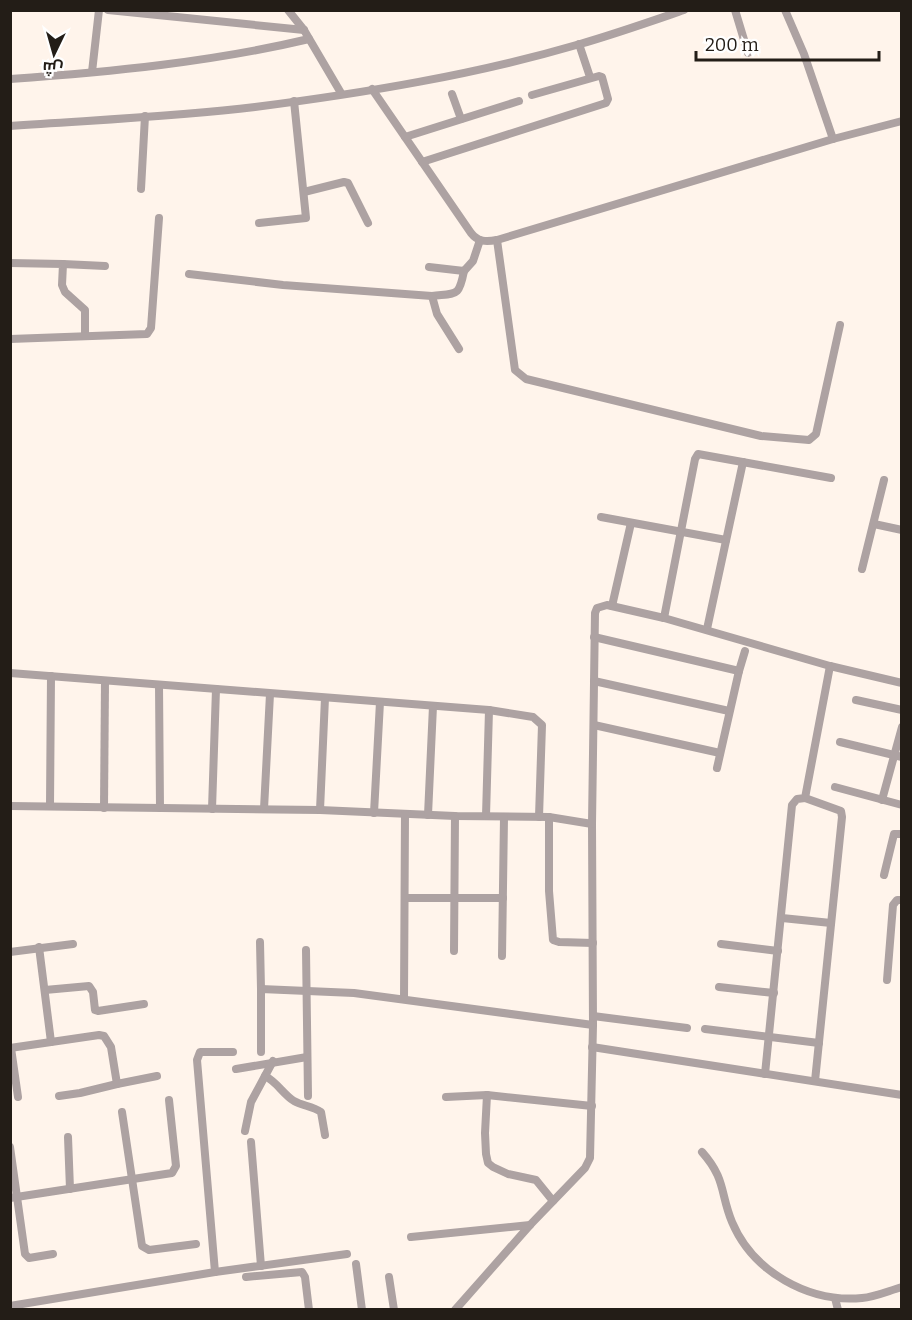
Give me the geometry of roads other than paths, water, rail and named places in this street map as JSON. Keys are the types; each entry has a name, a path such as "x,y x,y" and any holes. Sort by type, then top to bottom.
{"street":[{"path":"92,72 99,10"},
{"path":"108,10 304,30"},
{"path":"288,10 304,30 341,93"},
{"path":"10,126 254,107 443,77 579,44 684,10"},
{"path":"735,10 748,53"},
{"path":"785,10 804,54 833,139"},
{"path":"10,79 92,72 258,51 309,39"},
{"path":"579,44 590,77"},
{"path":"422,162 606,103 608,99 602,77 599,76 532,95"},
{"path":"372,89 471,233 480,240 497,240 833,139 902,121"},
{"path":"452,94 461,119"},
{"path":"258,223 304,220 306,216 294,101"},
{"path":"405,137 519,101"},
{"path":"141,189 145,116"},
{"path":"304,192 348,183 368,223"},
{"path":"10,339 147,334 150,332 159,218"},
{"path":"189,274 283,285 432,296 457,292 461,288 464,270 473,261 480,240"},
{"path":"497,240 515,370 525,379 761,436 809,440 816,434 840,325"},
{"path":"10,263 105,266"},
{"path":"63,264 64,292 85,310 85,336"},
{"path":"429,267 464,270"},
{"path":"432,296 436,314 459,349"},
{"path":"664,618 696,456 702,454 831,478"},
{"path":"707,629 743,462"},
{"path":"862,569 884,480"},
{"path":"601,517 726,540"},
{"path":"612,606 631,523"},
{"path":"873,524 902,530"},
{"path":"455,1310 588,1163 592,1142 595,610 600,606 612,606 664,618 830,666 902,683"},
{"path":"594,637 739,671"},
{"path":"717,768 745,651"},
{"path":"805,798 830,666"},
{"path":"10,673 489,710 533,717 542,725 540,817"},
{"path":"50,806 51,676"},
{"path":"594,681 729,711"},
{"path":"104,808 105,682"},
{"path":"159,685 160,808"},
{"path":"212,808 216,689"},
{"path":"264,809 270,694"},
{"path":"320,810 325,698"},
{"path":"856,699 902,710"},
{"path":"375,813 380,702"},
{"path":"428,814 433,706"},
{"path":"486,816 489,710"},
{"path":"594,725 720,753"},
{"path":"882,800 898,756 902,727"},
{"path":"840,742 898,756"},
{"path":"835,788 902,805"},
{"path":"765,1074 792,805 800,797 841,811 842,817 815,1081"},
{"path":"10,806 320,810 455,816 549,817 592,824"},
{"path":"404,999 405,814"},
{"path":"454,951 455,816"},
{"path":"502,956 504,817"},
{"path":"549,817 549,891 553,940 593,943"},
{"path":"884,875 894,834 902,834"},
{"path":"406,898 503,898"},
{"path":"887,980 893,905 897,900 902,900"},
{"path":"782,918 831,922"},
{"path":"260,942 261,1052"},
{"path":"10,952 73,944"},
{"path":"721,944 778,951"},
{"path":"39,947 51,1042"},
{"path":"306,950 308,1096"},
{"path":"45,990 89,986 98,1011 144,1004"},
{"path":"719,987 774,993"},
{"path":"261,989 354,993 593,1021 687,1028"},
{"path":"705,1029 819,1043"},
{"path":"18,1097 11,1048 51,1042 104,1036 111,1047 117,1084"},
{"path":"592,1047 902,1095"},
{"path":"215,1272 196,1060 200,1052 233,1052"},
{"path":"236,1069 307,1057"},
{"path":"245,1131 251,1102 273,1061"},
{"path":"265,1076 273,1080 284,1094 297,1103 314,1107 321,1112 325,1136"},
{"path":"59,1096 157,1077"},
{"path":"446,1097 487,1095 592,1106"},
{"path":"487,1095 485,1133 488,1163 508,1174 536,1180 553,1201"},
{"path":"14,1198 172,1173 175,1170 169,1100"},
{"path":"122,1112 142,1246 149,1250 196,1244"},
{"path":"68,1137 70,1189"},
{"path":"251,1142 261,1266"},
{"path":"10,1147 14,1198 25,1254 29,1258 53,1254"},
{"path":"702,1152 712,1163 720,1179 731,1220 738,1234 759,1261 798,1288 835,1298 863,1298 902,1287"},
{"path":"411,1237 530,1225"},
{"path":"10,1306 215,1272 347,1254"},
{"path":"356,1264 362,1310"},
{"path":"246,1278 302,1272 305,1277 309,1310"},
{"path":"389,1277 394,1310"},
{"path":"835,1298 838,1310"}]}
